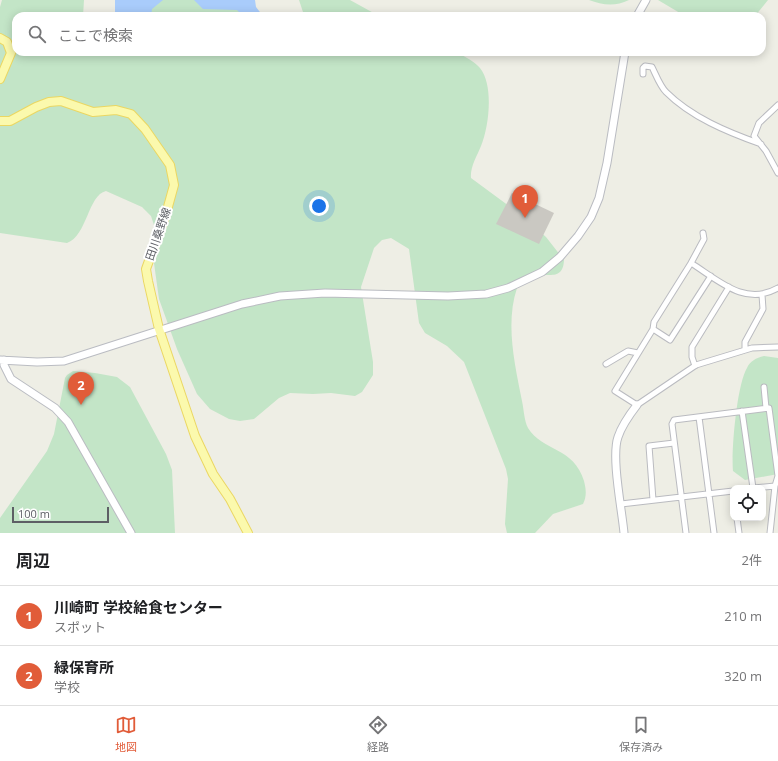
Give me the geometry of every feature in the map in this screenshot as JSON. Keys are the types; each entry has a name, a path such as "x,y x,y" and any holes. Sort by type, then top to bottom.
{"main road":[{"path":"0,38 7,42 11,53 0,79"},
{"name":"田川桑野線","path":"0,120 10,122 36,107 49,102 62,102 94,112 116,110 131,114 153,138 170,165 174,185 166,214 146,269 159,329 195,436 213,474 230,499 248,533"}],"street":[{"path":"639,12 646,0"},
{"path":"131,533 68,422 55,408 11,379 2,360 64,361 159,329 242,304 280,296 325,293 448,296 486,294 508,288 542,272 560,257 578,236 591,217 599,198 607,163 624,56"},
{"path":"643,74 643,68 645,66 652,67 665,91 690,111 731,133 761,144"},
{"path":"778,105 759,123 754,131 754,136 761,144 778,173"},
{"path":"637,405 615,391 653,329 654,322 704,239 704,233"},
{"path":"690,263 738,292 749,295 762,295 778,288"},
{"path":"653,329 670,340 711,276"},
{"path":"694,366 692,347 729,287"},
{"path":"746,350 745,342 763,309 762,295"},
{"path":"624,533 615,452 618,436 627,418 637,405 694,366 746,350 778,347"},
{"path":"606,364 628,351 638,354"},
{"path":"764,387 766,408 769,408 778,476 775,486 770,533"},
{"path":"686,533 674,443 672,424 674,420 766,408"},
{"path":"742,411 754,485"},
{"path":"699,417 714,533"},
{"path":"653,500 649,446 674,443"},
{"path":"766,487 775,486"},
{"path":"621,504 730,491"},
{"path":"737,521 739,533"}],"green space":[{"path":"2,0 84,0 83,12 12,12 12,56 464,56 478,66 484,75 487,85 489,106 484,138 473,166 471,178 521,215 546,237 564,260 563,267 557,274 538,275 527,280 517,288 513,302 511,330 512,344 528,428 541,441 566,455 579,470 586,490 583,504 553,514 535,533 507,533 505,524 508,479 506,469 464,362 447,346 425,333 419,323 409,249 391,238 382,240 374,248 361,287 373,362 373,375 362,392 355,396 331,393 290,393 279,398 254,419 240,421 229,419 210,409 197,394 177,349 159,299 153,256 155,228 151,216 142,207 106,191 100,194 95,200 79,232 74,239 67,243 0,233 0,7"},
{"path":"131,0 236,0 257,12 127,12"},
{"path":"299,0 350,0 372,12 303,12"},
{"path":"589,0 629,0 619,4 609,4"},
{"path":"658,0 768,0 758,12 678,12"},
{"path":"764,356 778,358 778,474 745,480 733,471 734,434 740,388 743,376 750,363"},
{"path":"73,371 117,377 130,387 166,454 172,470 175,533 0,533 0,518 47,451 54,434 65,378"}],"water":[{"path":"115,0 163,0 152,9 152,12 115,12"},
{"path":"194,0 255,0 256,7 260,12 239,12 237,10 203,9"}],"building":[{"path":"512,193 554,213 539,244 496,224"}],"place":[{"name":"川崎町 学校給食センター","path":"525,218"},
{"name":"緑保育所","path":"81,405"}]}
